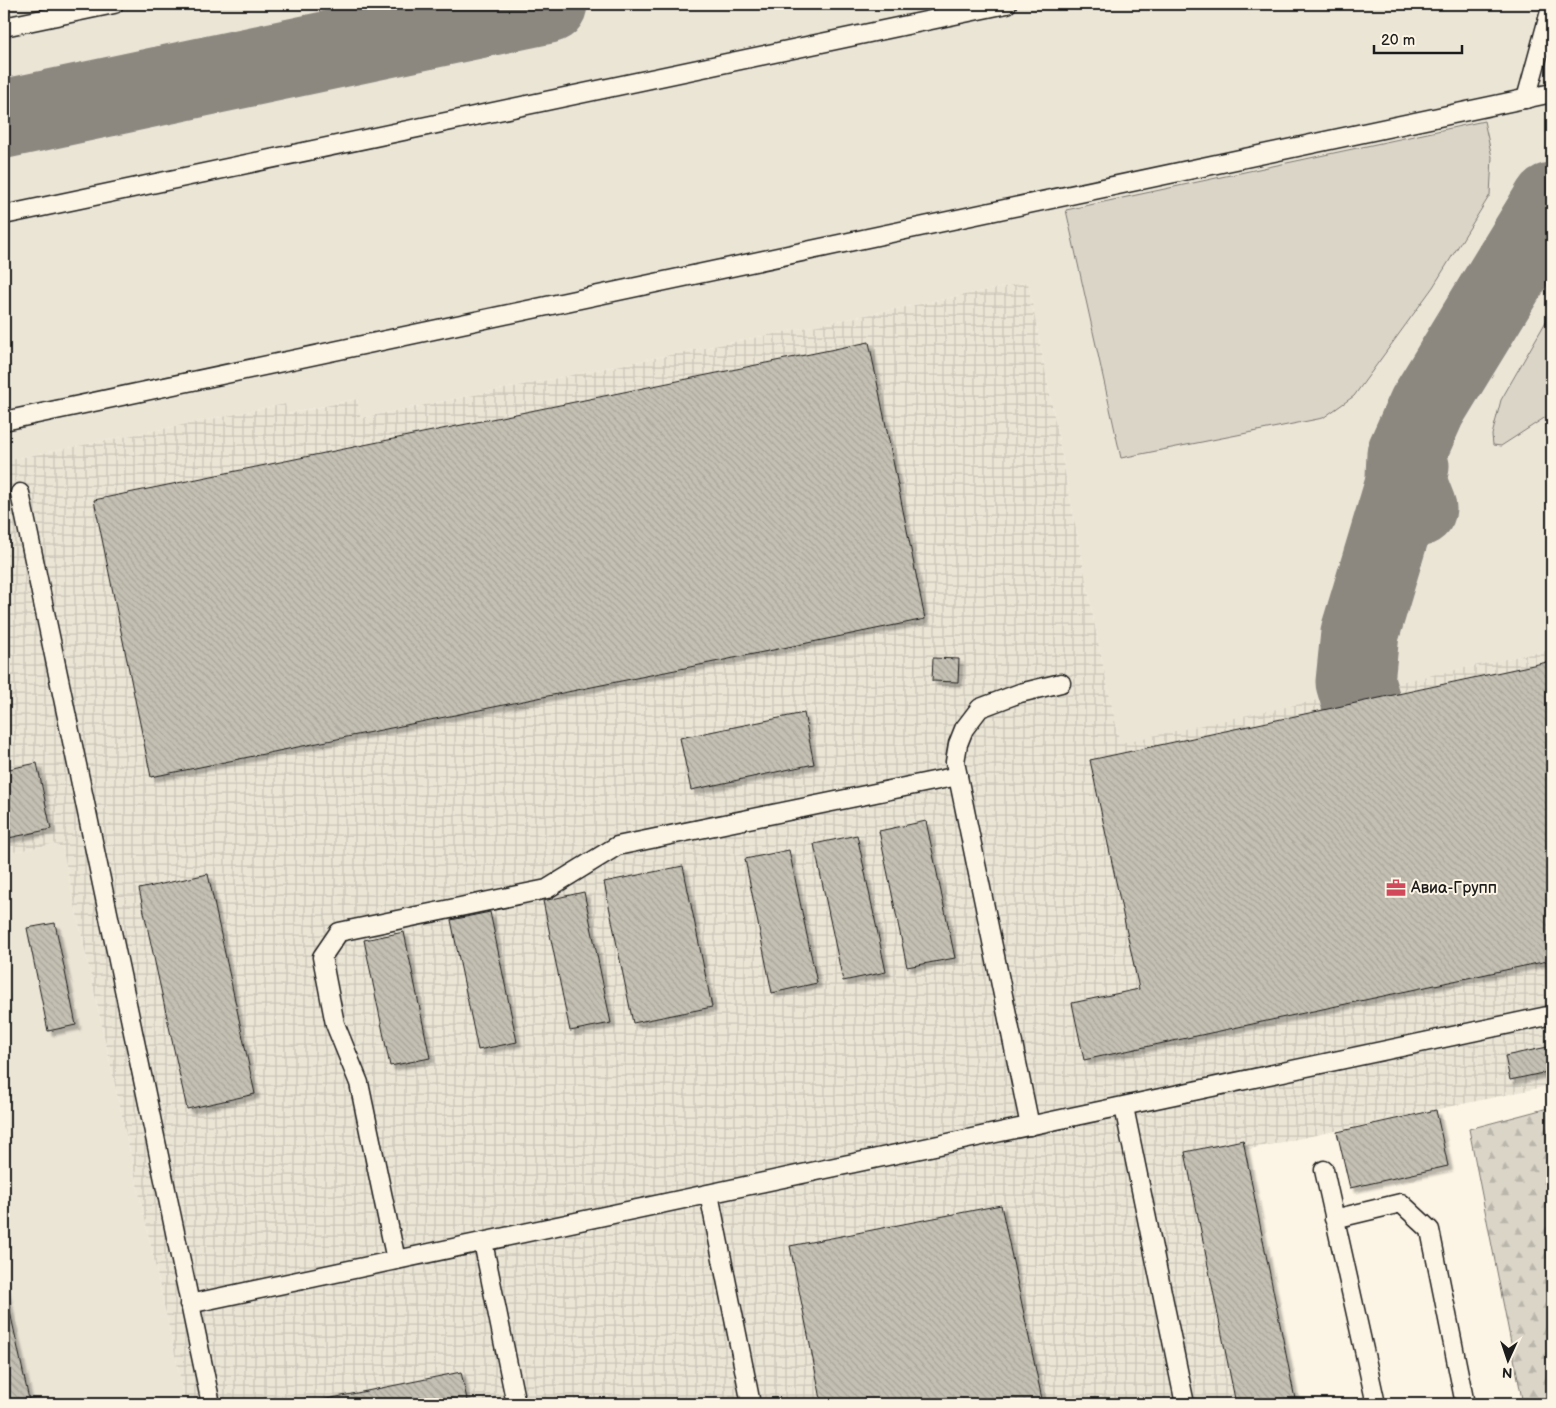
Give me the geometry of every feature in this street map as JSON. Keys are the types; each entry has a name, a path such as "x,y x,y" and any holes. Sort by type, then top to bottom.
{"lane":[{"path":"4,27 114,4"},
{"path":"4,215 1007,4"},
{"path":"1526,99 1552,4"},
{"path":"4,421 1552,93"},
{"path":"20,493 211,1404"},
{"path":"1030,1126 955,762 958,744 964,729 980,708 1020,693 1061,683"},
{"path":"396,1260 359,1083 335,1024 322,958 339,932 548,889 617,846 958,776"},
{"path":"190,1304 1552,1015"},
{"path":"1124,1107 1185,1404"},
{"path":"1324,1170 1376,1404"},
{"path":"709,1194 751,1404"},
{"path":"1334,1219 1401,1203 1430,1230 1465,1404"},
{"path":"483,1242 516,1404"}],"shaded area":[{"path":"4,4 1552,4 1552,649 1120,744 1098,642 1028,282 361,418 357,399 287,414 285,404 4,461"},
{"path":"1028,282 1098,642 1120,743 1552,649 1552,1085 1245,1150 1296,1404 186,1404 62,847 53,844 4,854 4,461 285,404 288,414 357,399 361,418"},
{"path":"53,844 62,847 186,1404 4,1404 4,854"}],"green space":[{"path":"1484,121 1492,157 1490,195 1433,287 1354,396 1323,418 1121,458 1066,210"},
{"path":"1552,311 1552,413 1501,446 1493,445 1492,435 1501,400"},
{"path":"1552,1107 1552,1404 1523,1404 1469,1129"}],"building":[{"path":"869,342 925,619 151,777 94,500"},
{"path":"933,658 959,659 958,682 932,681"},
{"path":"1552,661 1552,960 1084,1060 1072,1003 1139,989 1090,760"},
{"path":"804,713 814,764 691,790 680,738"},
{"path":"37,763 51,829 4,839 4,770"},
{"path":"926,821 955,958 907,967 879,831"},
{"path":"857,835 886,972 843,981 814,844"},
{"path":"789,850 817,983 772,993 745,859"},
{"path":"683,866 712,1007 633,1023 604,882"},
{"path":"208,874 255,1094 187,1109 139,889"},
{"path":"584,892 611,1023 570,1031 543,901"},
{"path":"490,912 517,1042 478,1050 451,920"},
{"path":"55,923 76,1025 48,1031 27,928"},
{"path":"404,932 430,1058 390,1066 364,940"},
{"path":"1552,1046 1552,1071 1510,1080 1505,1056"},
{"path":"1436,1110 1448,1166 1350,1188 1337,1132"},
{"path":"1243,1140 1296,1404 1236,1404 1185,1152"},
{"path":"1001,1205 1043,1404 822,1404 790,1246"},
{"path":"4,1284 30,1404 4,1404"},
{"path":"461,1372 468,1404 302,1404"}],"taxiway":[{"path":"4,119 548,4"},
{"path":"1417,508 1405,477 1406,454 1427,407 1552,202"},
{"path":"1361,702 1355,682 1360,633 1410,466"}],"place":[{"name":"Авиа-Групп","path":"1396,888"}]}
